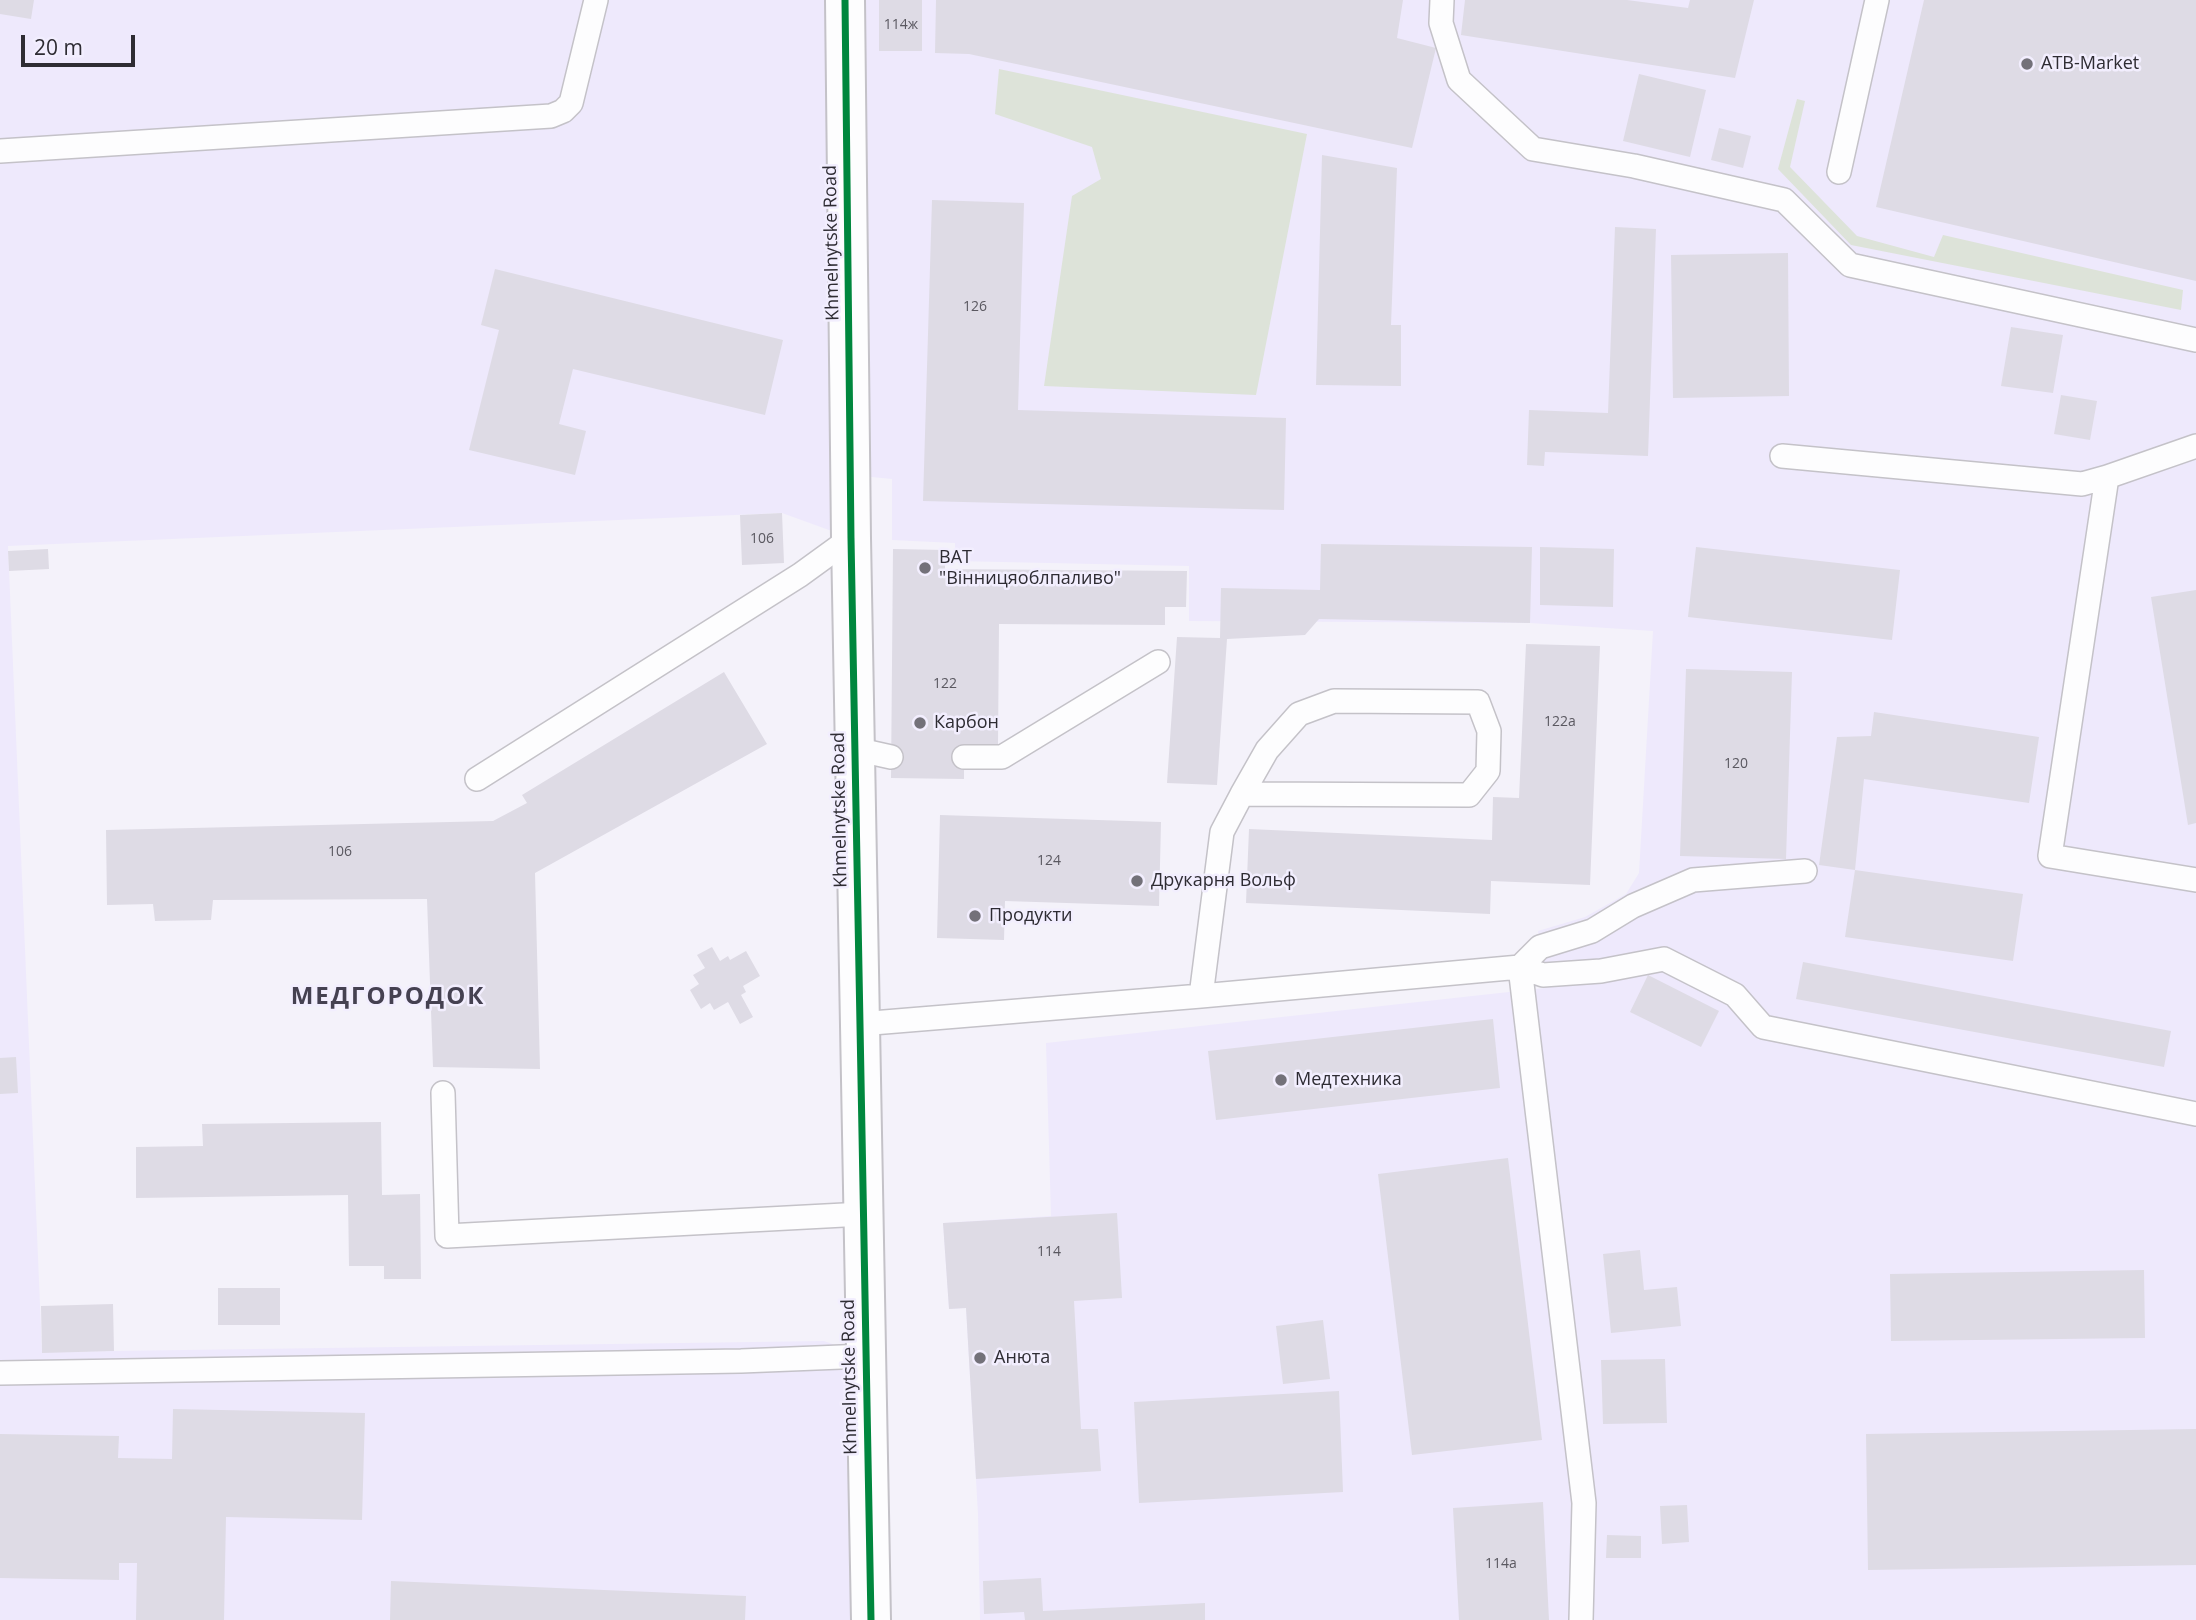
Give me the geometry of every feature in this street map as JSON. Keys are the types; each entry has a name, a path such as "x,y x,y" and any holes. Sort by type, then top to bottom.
{"street":[{"name":"Khmelnytske Road","path":"845,0 851,538 873,753 860,1024 871,1620"}],"lane":[{"path":"0,151 551,116 563,111 571,103 596,0"},
{"path":"1442,0 1441,23 1459,80 1533,149 1634,166 1784,200 1850,265 2196,340"},
{"path":"1839,172 1877,0"},
{"path":"1782,456 2082,484 2196,446"},
{"path":"2107,477 2050,856 2196,880"},
{"path":"477,779 800,575 851,538"},
{"path":"964,757 1002,757 1158,662"},
{"path":"1201,996 1222,832 1242,794 1267,750 1299,714 1334,701 1478,702 1489,731 1488,771 1469,795 1242,794"},
{"path":"1520,967 1539,947 1592,931 1633,906 1693,880 1805,871"},
{"path":"860,1024 1520,967 1543,975 1601,971 1664,959 1735,995 1763,1027 2196,1114"},
{"path":"1520,967 1584,1503 1581,1620"},
{"path":"443,1093 447,1236 863,1214"},
{"path":"0,1373 741,1361 866,1356"}],"shaded area":[{"path":"0,0 2196,0 2196,1620 980,1620 978,1514 966,1308 949,1309 943,1223 1051,1216 1046,1043 1545,988 1538,931 1585,917 1626,894 1639,873 1653,631 1530,623 1189,621 1189,566 955,561 955,543 892,540 892,479 851,475 851,538 782,513 8,546 42,1352 824,1341 866,1356 871,1620 0,1620"},
{"path":"999,69 1307,134 1256,395 1044,386 1072,196 1101,179 1092,147 995,114"},
{"path":"1797,99 1805,101 1790,167 1857,236 1934,257 1943,235 2183,290 2181,310 1851,245 1778,169"}],"building":[{"path":"0,0 34,0 31,19 0,14"},
{"path":"879,0 922,0 922,51 879,51"},
{"path":"936,0 1403,0 1397,38 1436,48 1412,148 969,54 935,53"},
{"path":"1465,0 1627,0 1688,8 1690,0 1754,0 1735,78 1461,35"},
{"path":"1924,0 2196,0 2196,281 1876,207"},
{"path":"1639,74 1706,90 1690,157 1623,141"},
{"path":"1719,128 1751,136 1743,168 1711,160"},
{"path":"1322,155 1397,168 1391,325 1401,325 1401,386 1316,385"},
{"path":"932,200 1024,203 1018,410 1286,418 1284,510 923,501"},
{"path":"1615,227 1656,229 1648,456 1545,452 1544,466 1527,465 1529,410 1608,413"},
{"path":"1788,253 1789,396 1673,398 1671,255"},
{"path":"495,269 783,340 765,415 573,369 559,424 586,431 575,475 469,450 499,330 481,325"},
{"path":"2011,327 2063,335 2053,393 2001,386"},
{"path":"2061,395 2097,401 2090,440 2054,434"},
{"path":"782,513 784,563 742,565 740,515"},
{"path":"1321,544 1532,547 1530,623 1319,619 1305,635 1227,639 1217,785 1167,783 1177,637 1220,638 1221,588 1320,590"},
{"path":"1540,547 1614,549 1613,607 1540,605"},
{"path":"1696,547 1900,570 1892,640 1688,617"},
{"path":"48,549 49,569 9,571 8,551"},
{"path":"893,549 945,550 945,569 1187,571 1186,607 1165,607 1165,625 999,624 998,744 964,744 964,779 891,778"},
{"path":"2196,590 2196,823 2188,825 2151,597"},
{"path":"1526,644 1600,646 1590,885 1491,881 1490,914 1246,903 1249,829 1492,840 1493,797 1519,798"},
{"path":"1686,669 1792,672 1786,859 1680,856"},
{"path":"724,672 767,744 535,873 540,1069 433,1067 427,899 213,900 211,920 155,921 153,904 107,905 106,830 493,821 527,803 522,795"},
{"path":"1874,712 2039,737 2029,803 1864,779 1855,870 1819,865 1837,737 1871,736"},
{"path":"940,815 1161,822 1159,906 1005,901 1004,940 937,938"},
{"path":"1855,870 2023,894 2013,961 1845,937"},
{"path":"712,947 720,961 728,956 730,960 746,951 760,976 743,986 746,992 741,995 753,1017 740,1024 728,1002 714,1010 710,1003 701,1009 690,990 699,984 693,975 705,968 697,955"},
{"path":"1803,962 2171,1031 2164,1067 1796,999"},
{"path":"1648,975 1719,1011 1701,1047 1630,1012"},
{"path":"1493,1019 1500,1088 1216,1120 1208,1051"},
{"path":"16,1057 18,1093 0,1094 0,1058"},
{"path":"381,1122 382,1195 420,1194 421,1279 384,1279 384,1266 349,1266 348,1195 136,1198 136,1147 203,1146 202,1124"},
{"path":"1508,1158 1542,1440 1412,1455 1378,1174"},
{"path":"1117,1213 1122,1298 1074,1301 1081,1429 1098,1429 1101,1471 976,1479 966,1308 949,1309 943,1223"},
{"path":"1640,1250 1644,1290 1677,1287 1681,1326 1611,1333 1603,1254"},
{"path":"2144,1270 2145,1338 1891,1341 1890,1274"},
{"path":"218,1288 280,1288 280,1325 218,1325"},
{"path":"113,1304 114,1351 42,1353 41,1306"},
{"path":"1323,1320 1330,1379 1283,1384 1276,1326"},
{"path":"1665,1359 1667,1423 1603,1424 1601,1360"},
{"path":"1339,1391 1343,1492 1139,1503 1134,1402"},
{"path":"173,1409 365,1413 362,1520 226,1517 224,1620 136,1620 137,1563 119,1563 119,1580 0,1578 0,1434 119,1436 118,1458 172,1459"},
{"path":"2196,1429 2196,1565 1868,1570 1866,1434"},
{"path":"1543,1502 1549,1620 1459,1620 1453,1508"},
{"path":"1687,1505 1689,1542 1662,1544 1660,1506"},
{"path":"1607,1535 1641,1536 1641,1558 1606,1558"},
{"path":"1041,1578 1043,1611 1205,1603 1205,1620 1025,1620 1024,1612 984,1614 983,1581"},
{"path":"391,1581 746,1596 745,1620 390,1620"}],"cycle path":[{"path":"845,0 851,538 871,1620"}],"place":[{"name":"ATB-Market","path":"2027,64"},
{"name":"ВАТ \"Вінницяоблпаливо\"","path":"925,568"},
{"name":"Карбон","path":"920,723"},
{"name":"Друкарня Вольф","path":"1137,881"},
{"name":"Продукти","path":"975,916"},
{"name":"Медтехника","path":"1281,1080"},
{"name":"Анюта","path":"980,1358"}],"district":[{"name":"МЕДГОРОДОК","path":"388,997"}]}
